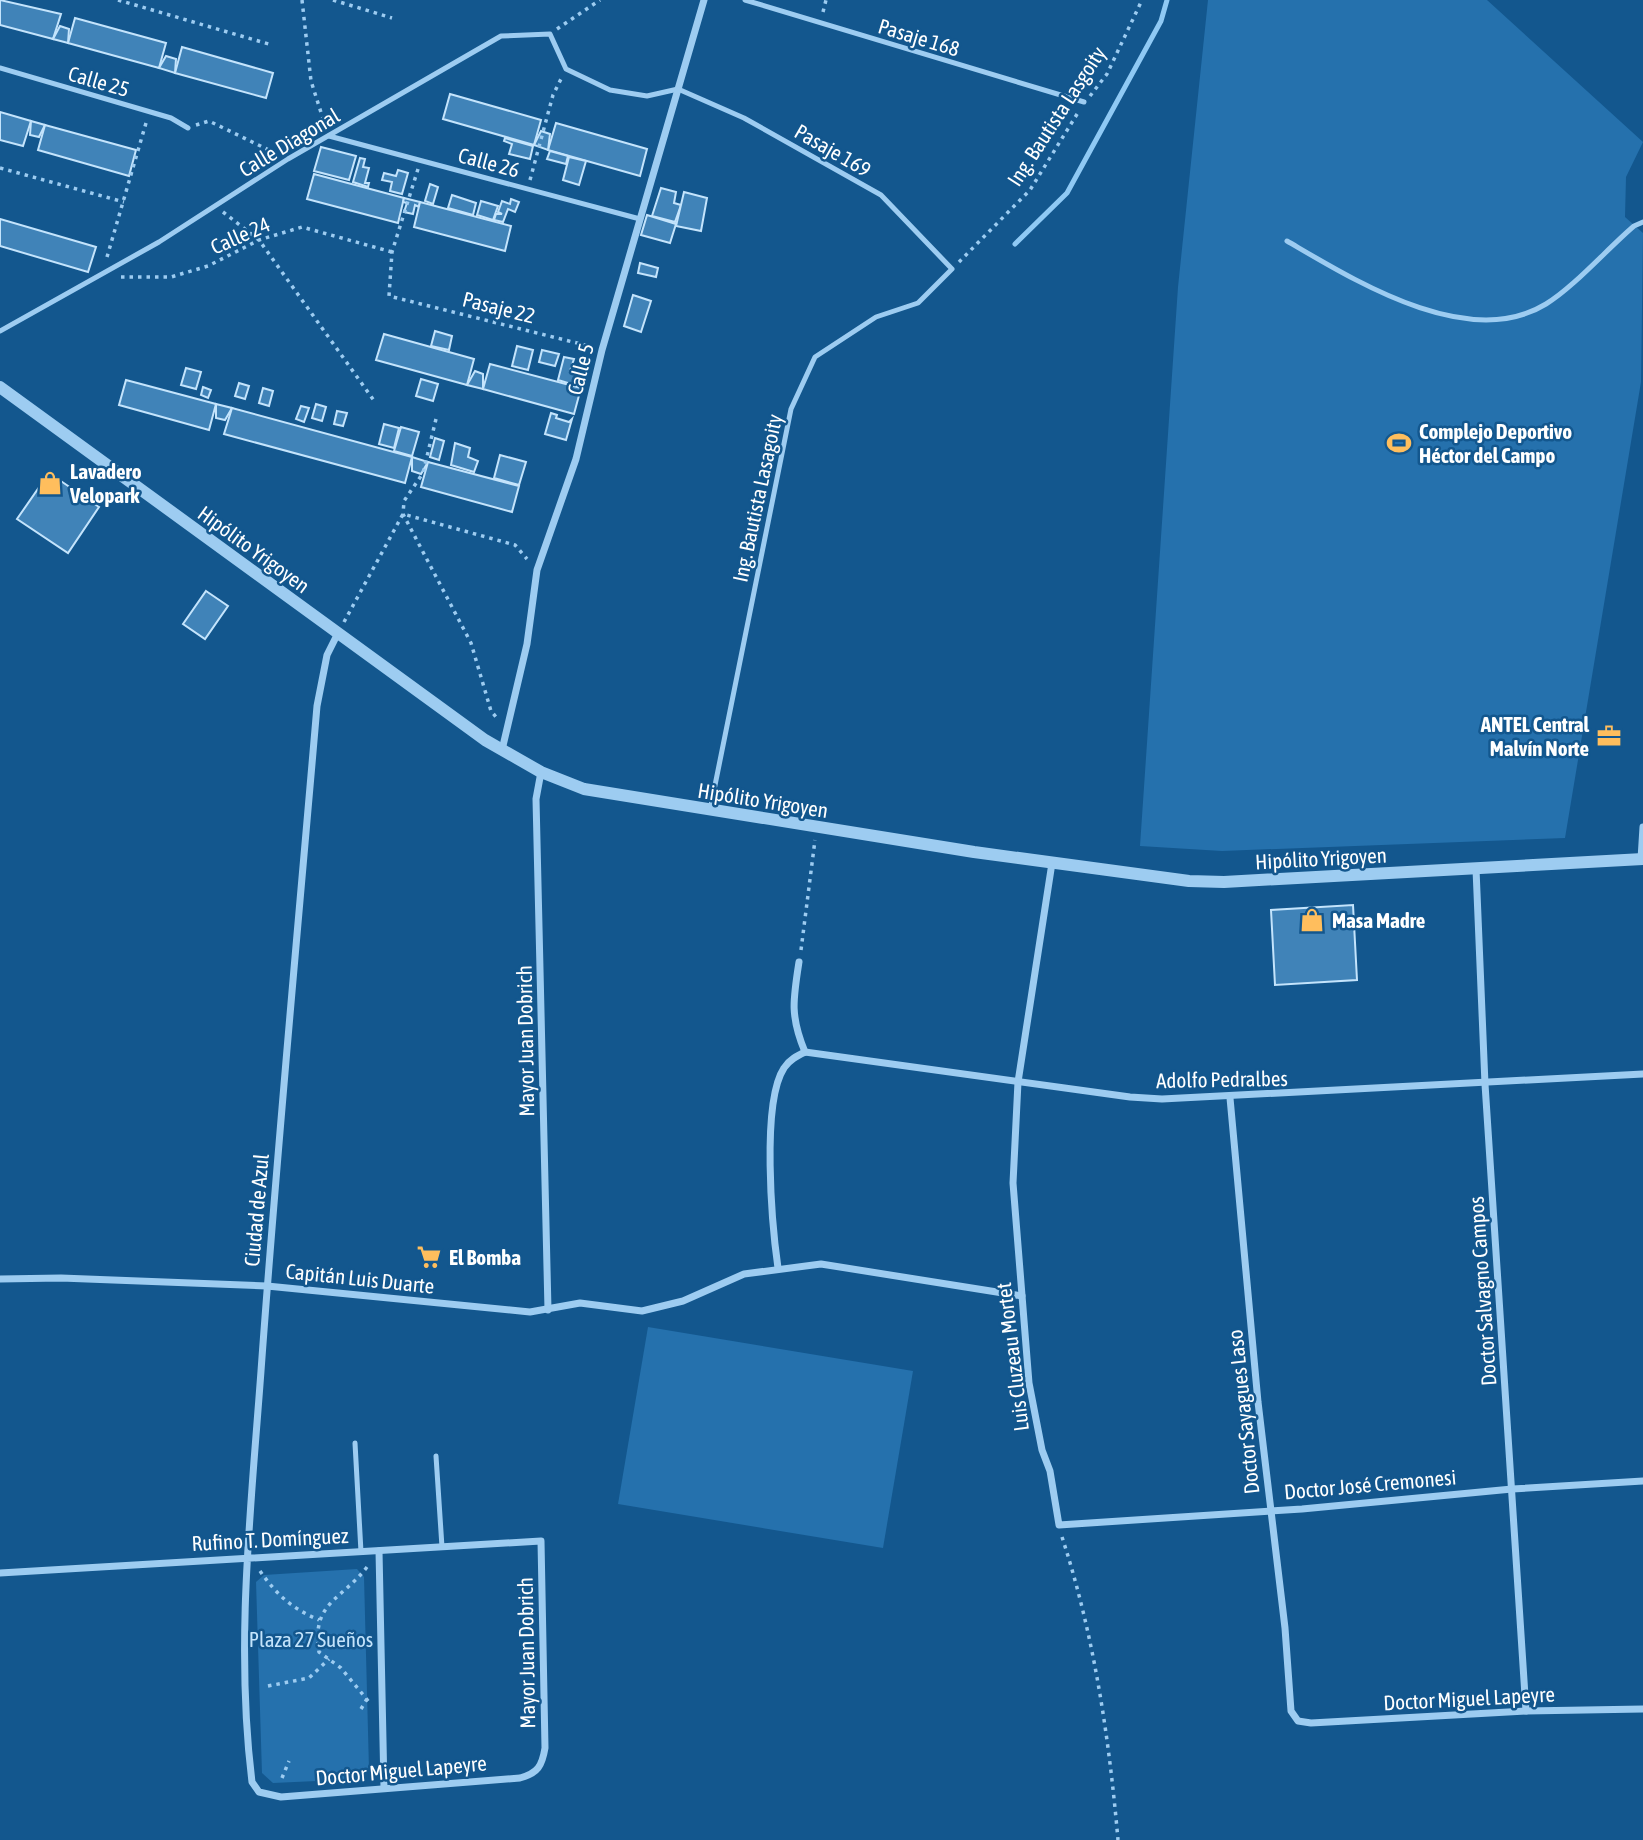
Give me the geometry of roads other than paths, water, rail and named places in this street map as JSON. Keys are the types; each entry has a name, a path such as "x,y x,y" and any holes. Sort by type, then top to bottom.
{"street":[{"name":"Calle 5","path":"502,750 527,643 537,570 576,459 602,349 705,0"},
{"name":"Hipólito Yrigoyen","path":"0,387 502,750 541,772 604,794 1149,877 1224,883 1642,859"},
{"name":"Ciudad de Azul","path":"259,1791 252,1782 250,1765 243,1628 247,1557 267,1286 317,706 327,655 338,633"},
{"name":"Mayor Juan Dobrich","path":"541,772 536,799 548,1310"},
{"path":"1642,859 1643,827"},
{"name":"Luis Cluzeau Mortet","path":"1052,863 1018,1082 1013,1183 1029,1383 1040,1439 1050,1471 1059,1525"},
{"name":"Doctor Salvagno Campos","path":"1476,869 1485,1084 1526,1711"},
{"path":"778,1268 771,1203 772,1128 776,1094 783,1069 793,1058 805,1052 794,1024 792,1004 799,962"},
{"name":"Adolfo Pedralbes","path":"805,1052 1130,1097 1230,1098 1643,1074"},
{"name":"Doctor Sayagues Laso","path":"1230,1098 1258,1402 1272,1510 1291,1711 1298,1721"},
{"name":"Capitán Luis Duarte","path":"0,1279 61,1278 267,1286 530,1312 580,1303 621,1311 663,1308 744,1274 821,1264 1022,1296"},
{"name":"Doctor José Cremonesi","path":"1059,1525 1643,1481"},
{"name":"Mayor Juan Dobrich","path":"541,1541 545,1748 542,1765"},
{"name":"Rufino T. Domínguez","path":"0,1573 541,1541"},
{"path":"379,1551 384,1788"},
{"name":"Doctor Miguel Lapeyre","path":"1298,1721 1311,1723 1526,1711 1643,1709"},
{"name":"Doctor Miguel Lapeyre","path":"259,1791 281,1797 520,1778 534,1774 542,1765"}],"lane":[{"name":"Pasaje 168","path":"746,0 1084,102"},
{"name":"Calle Diagonal","path":"0,331 216,206 288,159 501,37 550,34 566,69 610,90 646,96 678,89"},
{"name":"Calle 25","path":"0,68 171,118 188,128"},
{"name":"Pasaje 169","path":"678,89 744,118 881,195 952,269"},
{"name":"Calle 26","path":"328,136 640,219"},
{"path":"1287,241 1356,282 1435,313 1490,320 1512,317 1547,304 1634,226 1643,222"},
{"name":"Ing. Bautista Lasagoity","path":"710,811 791,409 815,357 876,317 918,303 952,269"},
{"path":"355,1443 361,1552"},
{"path":"436,1456 442,1547"}],"waterway":[{"path":"1015,244 1067,193 1161,21 1167,0"}],"place":[{"name":"Complejo Deportivo Héctor del Campo","path":"1399,443"},
{"name":"Lavadero Velopark","path":"50,483"},
{"name":"ANTEL Central Malvín Norte","path":"1609,736"},
{"name":"Masa Madre","path":"1312,920"},
{"name":"El Bomba","path":"429,1257"}],"park label":[{"name":"Plaza 27 Sueños","path":"311,1639"}]}
